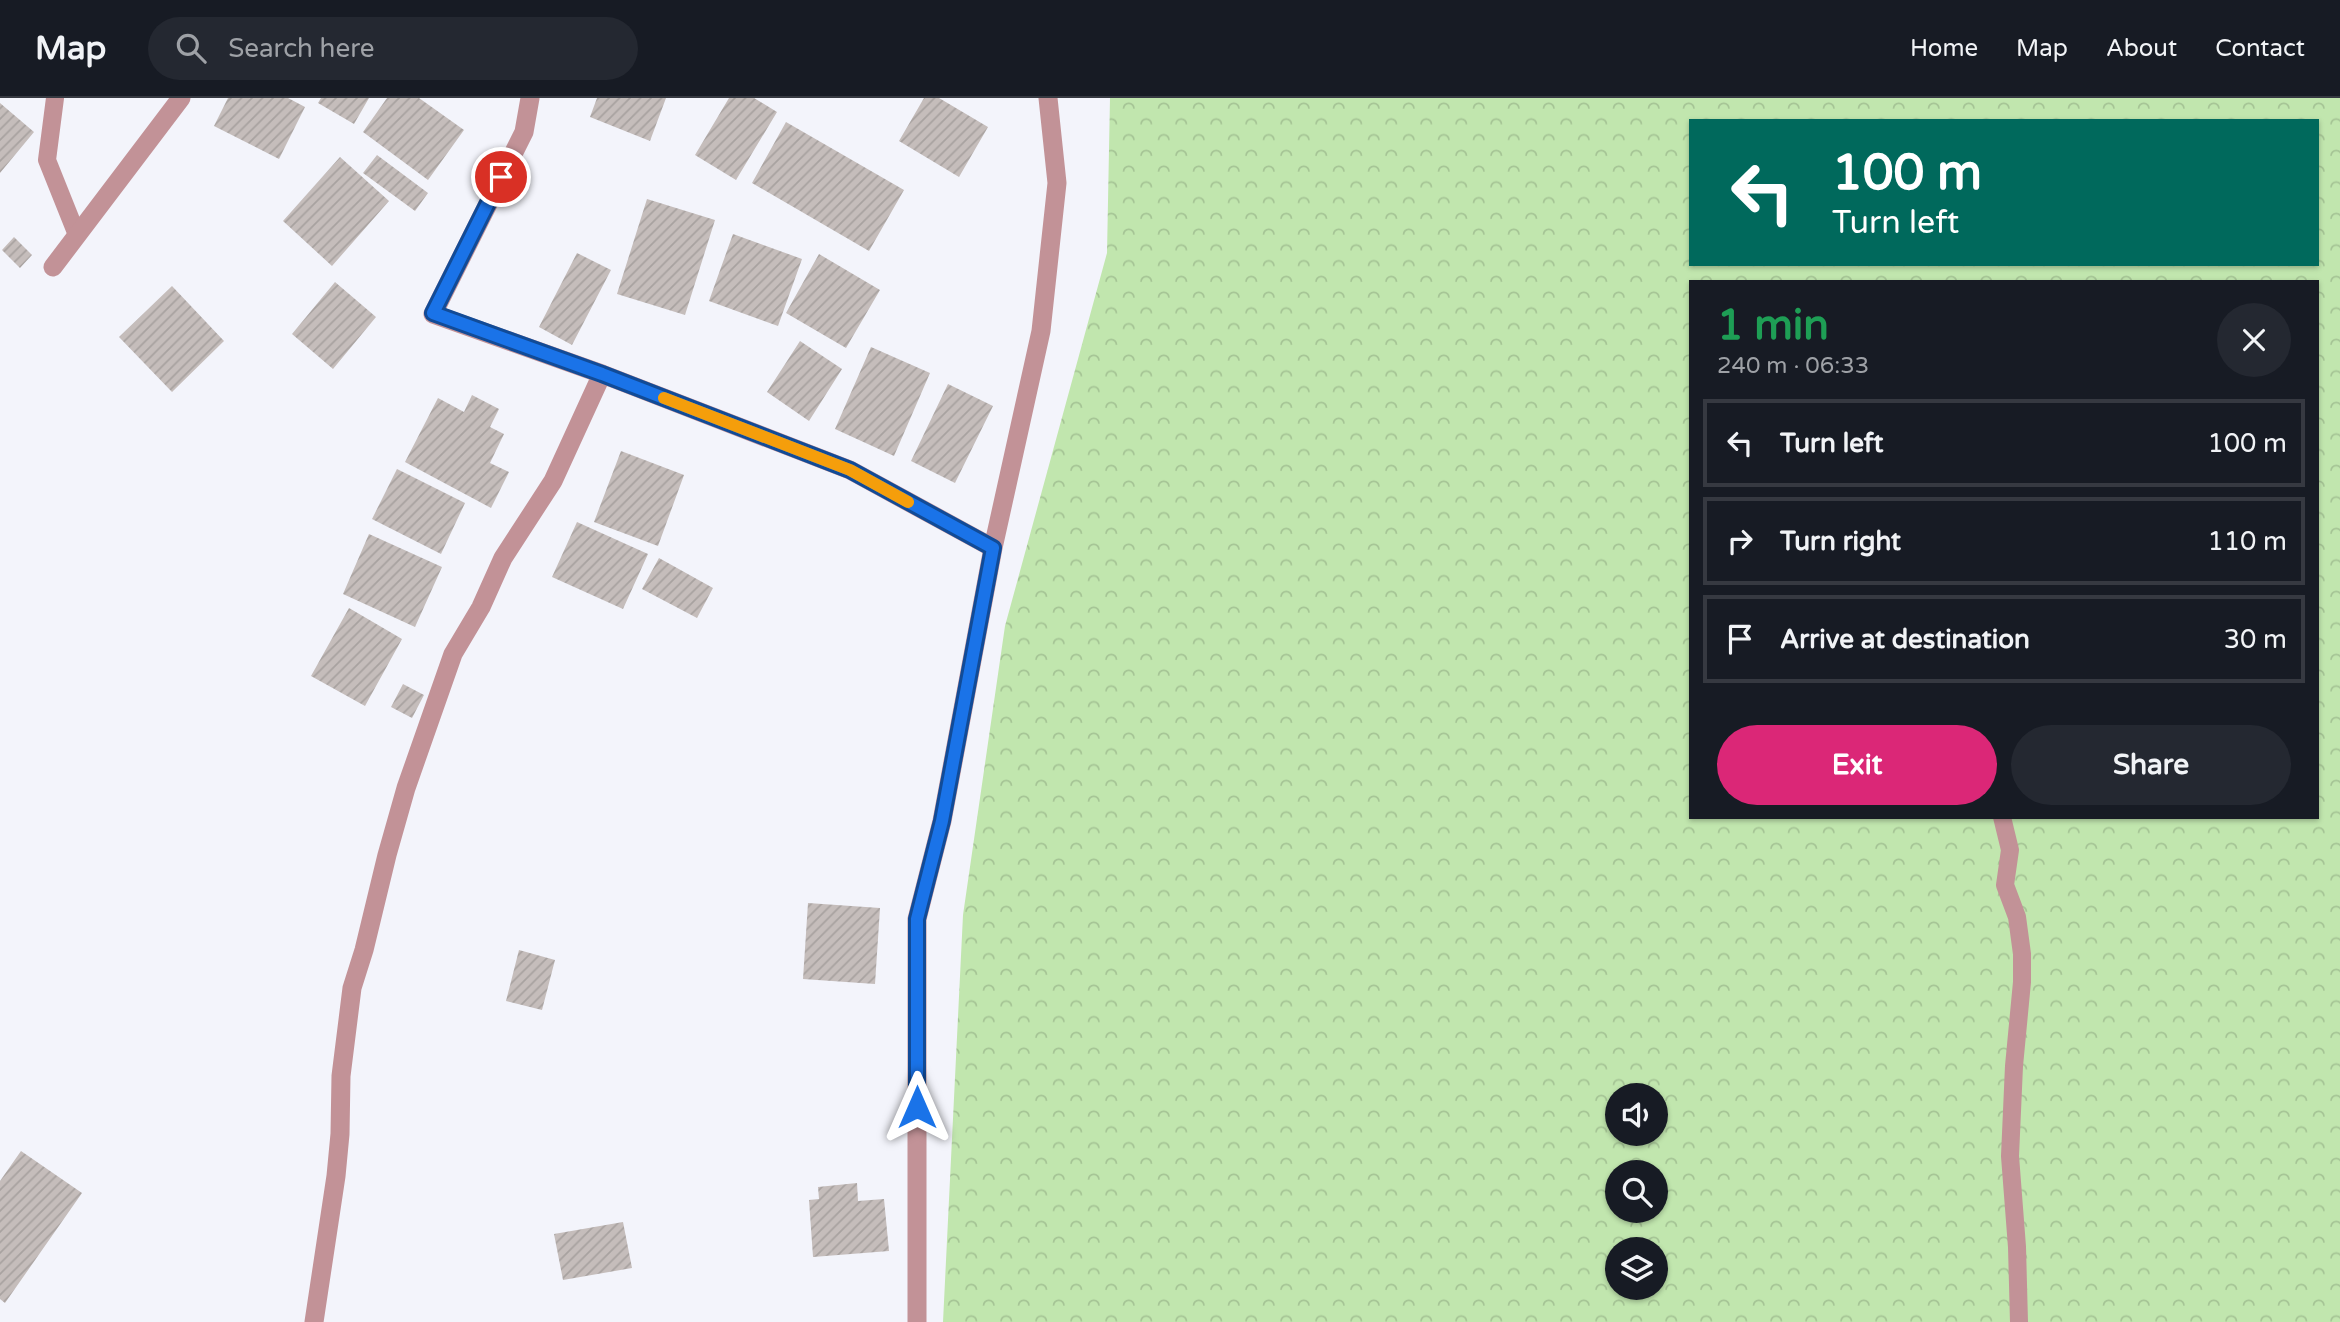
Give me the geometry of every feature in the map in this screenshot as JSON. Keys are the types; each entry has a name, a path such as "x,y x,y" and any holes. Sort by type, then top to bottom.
{"street":[{"path":"52,267 181,98"},
{"path":"530,98 524,132 433,313 602,374 850,470 993,548"},
{"path":"917,1322 917,919 942,821 993,548 1041,331 1057,183 1048,98"},
{"path":"314,1322 336,1176 341,1076 352,988 406,788 453,653 481,607 503,558 554,481 602,374"}],"lane":[{"path":"55,98 47,160 77,235"},
{"path":"2002,819 2010,850 2005,885 2017,917 2022,963 2010,1156 2019,1322"}],"green space":[{"path":"1110,98 2340,98 2340,1322 943,1322 963,915 1005,626 1107,253"}],"building":[{"path":"228,98 288,98 305,107 279,159 214,126"},
{"path":"321,98 369,98 354,124 318,103"},
{"path":"387,98 419,98 464,130 428,180 363,132"},
{"path":"597,98 666,98 650,141 590,117"},
{"path":"729,98 754,98 777,112 736,180 695,155"},
{"path":"924,98 939,98 988,127 959,177 899,141"},
{"path":"0,103 34,132 0,173"},
{"path":"786,122 904,190 869,251 752,183"},
{"path":"377,155 428,193 415,211 363,173"},
{"path":"340,157 389,201 332,266 283,221"},
{"path":"647,199 715,220 685,315 617,294"},
{"path":"733,234 802,259 778,326 709,301"},
{"path":"14,237 32,255 20,268 2,250"},
{"path":"577,253 611,270 572,345 539,327"},
{"path":"819,254 880,290 846,348 786,313"},
{"path":"335,282 376,317 333,369 292,334"},
{"path":"172,286 224,341 172,392 119,337"},
{"path":"800,341 842,369 809,421 767,392"},
{"path":"871,347 930,373 894,456 835,429"},
{"path":"948,384 993,406 955,483 911,461"},
{"path":"472,395 499,409 490,427 504,434 490,463 509,472 491,508 405,462 438,398 464,412"},
{"path":"621,451 684,475 658,546 594,522"},
{"path":"397,469 465,503 441,554 372,519"},
{"path":"577,522 648,554 623,609 552,577"},
{"path":"369,534 442,567 415,627 343,594"},
{"path":"659,558 713,588 697,618 642,589"},
{"path":"349,608 402,639 365,706 311,676"},
{"path":"403,684 424,695 412,718 391,707"},
{"path":"808,903 880,908 875,984 803,979"},
{"path":"519,950 555,960 542,1010 506,1001"},
{"path":"21,1151 82,1193 5,1303 0,1299 0,1181"},
{"path":"857,1183 858,1201 884,1199 889,1251 813,1257 809,1200 819,1199 818,1187"},
{"path":"623,1222 632,1268 563,1280 554,1234"}],"slow traffic":[{"path":"664,398 850,470 908,502"}],"route":[{"path":"501,177 433,313 602,374 850,470 993,548 942,821 917,919 917,1107"}]}
